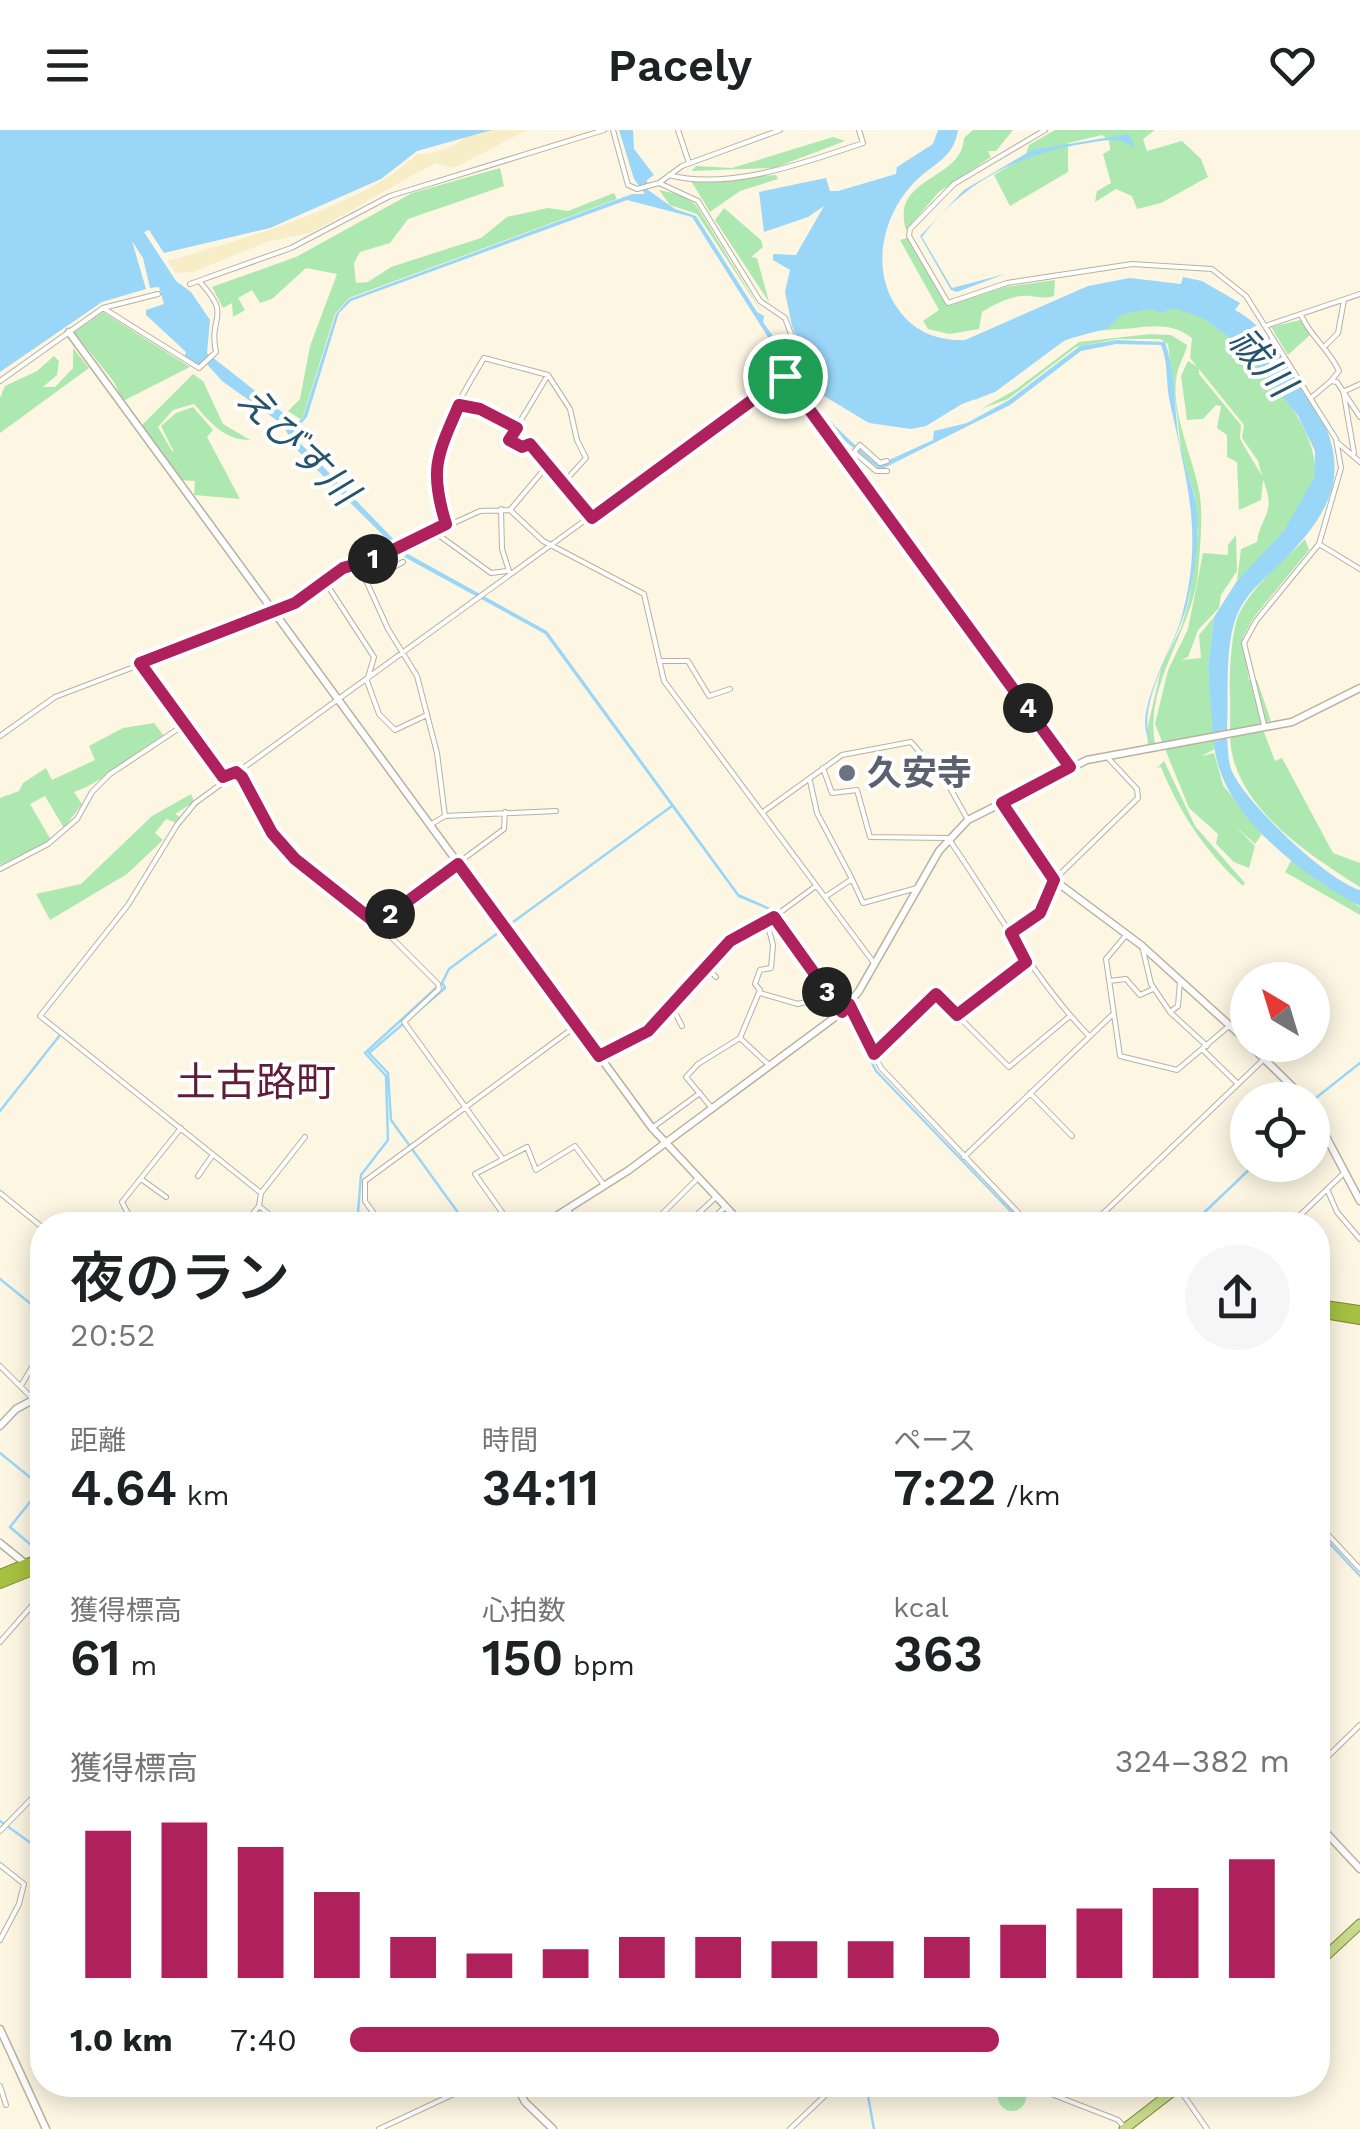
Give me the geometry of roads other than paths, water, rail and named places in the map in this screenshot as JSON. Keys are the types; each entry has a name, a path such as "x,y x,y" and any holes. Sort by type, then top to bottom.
{"highway":[{"path":"1330,1310 1360,1311"},
{"path":"1330,1312 1360,1319"},
{"path":"0,1575 30,1570"},
{"path":"0,1583 30,1571"}],"main road":[{"path":"69,332 664,1144 731,1212"},
{"path":"560,1212 664,1144 842,1012 948,838 968,820 1070,767 1108,755 1301,719 1360,688"},
{"path":"1002,803 1054,880 1141,945 1229,1026"},
{"path":"1268,1062 1288,1082"},
{"path":"1330,1145 1359,1197"},
{"path":"0,1426 30,1402"},
{"path":"0,1543 30,1565"},
{"path":"1330,1837 1360,1868"},
{"path":"1330,1951 1360,1924"},
{"path":"0,2029 3,2044 46,2129"},
{"path":"522,2097 553,2129"},
{"path":"1124,2129 1166,2097"}],"street":[{"path":"190,284 290,248 390,196 604,130"},
{"path":"613,130 628,185 637,189 659,183 690,163 777,130"},
{"path":"678,130 690,163"},
{"path":"669,174 693,177 782,170 863,142 859,130"},
{"path":"1045,130 954,184 910,229 909,236 948,303 1007,283 1132,264 1184,264 1212,269 1225,277 1268,325 1338,443 1340,479 1318,544 1246,638 1251,684 1264,728"},
{"path":"261,1192 40,1016 137,892 187,811 225,779 239,774 802,363 785,318 760,301 698,201 659,183"},
{"path":"103,308 199,368 214,353 220,308 200,281"},
{"path":"0,382 103,308 158,294"},
{"path":"1268,325 1360,294"},
{"path":"1326,345 1338,332 1344,300"},
{"path":"1302,316 1311,334 1326,345 1338,371 1354,453 1360,462"},
{"path":"446,524 436,485 437,456 484,358 548,376 570,408 577,441 586,458 564,481"},
{"path":"1312,397 1338,371"},
{"path":"548,376 509,440 522,447 530,444 592,518"},
{"path":"785,376 1070,767"},
{"path":"1331,381 1360,418"},
{"path":"1343,392 1360,384"},
{"path":"459,405 480,409 517,428"},
{"path":"1338,443 1354,453"},
{"path":"1354,453 1360,448"},
{"path":"846,461 856,450"},
{"path":"856,450 880,463 887,461"},
{"path":"856,450 876,471 887,471"},
{"path":"510,510 547,466"},
{"path":"501,509 507,571"},
{"path":"0,736 55,697 295,603 324,580 446,524 510,510 528,531 644,594 665,683 874,963"},
{"path":"433,531 491,573 516,572"},
{"path":"1318,544 1360,569"},
{"path":"367,582 402,562"},
{"path":"359,564 417,676 444,816"},
{"path":"324,580 374,657 367,681 389,728 394,730 427,715"},
{"path":"659,660 688,661 710,696 730,689"},
{"path":"140,663 225,779"},
{"path":"0,869 48,844 74,824 92,792 110,774 184,725"},
{"path":"763,812 842,755 911,742 948,786 968,820"},
{"path":"1011,933 1040,913 1054,880 1138,798 1138,789 1108,755"},
{"path":"823,768 832,792 857,790 870,836 948,838 1026,962 1090,1036"},
{"path":"239,774 260,802 272,833 295,859 377,924 439,985 405,1024 502,1158"},
{"path":"809,779 825,832 863,903 917,888"},
{"path":"430,825 444,816 556,811"},
{"path":"377,924 504,829 505,812"},
{"path":"825,897 852,879"},
{"path":"599,1056 645,1033 732,938 767,922 817,886"},
{"path":"776,915 842,1012"},
{"path":"767,922 774,961 771,968 760,970 755,984 760,993 798,1004 830,996"},
{"path":"1127,934 1107,954 1123,1058 1177,1070 1229,1026"},
{"path":"1141,945 1153,989 1236,1082"},
{"path":"957,1015 1026,962"},
{"path":"706,965 716,977"},
{"path":"1109,981 1126,980 1140,995 1153,989"},
{"path":"1170,1012 1178,1006 1180,981"},
{"path":"712,1108 686,1076 740,1038 760,993"},
{"path":"874,1054 936,994 1006,1067 1070,1016"},
{"path":"670,1002 682,1026"},
{"path":"849,1004 880,1068 1017,1212"},
{"path":"964,1157 1114,1013"},
{"path":"373,1212 365,1200 364,1182 576,1026"},
{"path":"740,1038 770,1066"},
{"path":"1240,1082 1260,1062"},
{"path":"1105,1212 1230,1092"},
{"path":"652,1128 700,1093"},
{"path":"1030,1093 1072,1136"},
{"path":"127,1212 122,1202 180,1128"},
{"path":"254,1212 261,1192 305,1137"},
{"path":"502,1212 475,1174 527,1147 536,1170 576,1146 604,1185"},
{"path":"198,1176 214,1154"},
{"path":"1303,1212 1344,1173"},
{"path":"141,1179 166,1197"},
{"path":"664,1212 698,1179"},
{"path":"1327,1189 1337,1212 1360,1240"},
{"path":"0,1193 30,1217"},
{"path":"700,1212 716,1197"},
{"path":"259,1206 266,1212"},
{"path":"719,1212 725,1206"},
{"path":"566,1208 569,1212"},
{"path":"0,1366 30,1396"},
{"path":"22,1384 30,1370"},
{"path":"1330,1537 1360,1569"},
{"path":"0,1642 30,1608"},
{"path":"1330,1755 1360,1726"},
{"path":"4,1827 30,1800"},
{"path":"0,1865 24,1884 19,1904 0,1940"},
{"path":"0,2086 6,2105"},
{"path":"378,2129 446,2097"},
{"path":"790,2129 823,2097"},
{"path":"1059,2097 1118,2120 1124,2129"},
{"path":"1187,2097 1207,2129"}],"water":[{"name":"えびす川","path":"0,130 492,130 417,151 381,179 270,228 164,253 149,230 144,232 176,281 191,292 210,320 207,353 296,423 303,418 336,314 349,299 632,194 645,194 634,179 619,130 633,130 634,149 654,175 647,180 648,190 675,209 696,216 757,312 764,316 763,322 780,346 785,345 810,397 878,465 933,440 934,431 967,423 1009,400 1080,346 1117,340 1165,342 1179,442 1194,494 1197,534 1188,601 1183,617 1153,689 1147,725 1150,741 1146,729 1149,699 1155,681 1181,619 1192,560 1190,507 1161,345 1116,344 1081,351 1010,405 880,470 821,421 692,217 627,200 351,301 339,313 307,417 300,425 301,444 408,554 547,631 739,894 775,910 842,1006 774,912 738,897 545,634 406,558 298,451 282,424 222,381 206,363 194,365 184,358 186,352 146,315 146,310 164,304 159,287 150,288 143,258 132,241 146,289 102,302 0,372"},
{"name":"祓川","path":"938,130 958,130 953,146 908,189 884,239 882,257 889,293 911,324 936,337 965,340 1088,286 1130,278 1181,284 1183,277 1202,281 1240,303 1235,310 1257,326 1274,346 1320,415 1330,439 1334,481 1317,521 1250,593 1237,615 1229,656 1227,730 1213,734 1208,668 1214,617 1237,581 1284,531 1314,478 1315,451 1298,416 1233,340 1203,318 1174,308 1160,313 1152,309 1123,314 1108,328 1065,340 995,392 962,404 926,426 911,429 869,423 824,396 811,372 792,326 785,292 790,270 773,260 773,254 796,255 824,206 808,217 764,232 759,192 826,178 830,191 838,191 896,174 897,167 933,144"},
{"path":"1129,134 1135,148 1110,140 1058,149 993,174 955,201 922,237 952,288 1005,274 957,292 951,290 920,236 964,190 1032,150"},
{"path":"1227,738 1231,769 1252,800 1308,856 1360,890 1360,906 1289,859 1246,816 1219,767 1214,741"}],"waterway":[{"path":"509,925 672,806"},
{"path":"458,1212 391,1120 388,1073 369,1053 445,988 442,983 449,969 502,930"},
{"path":"358,1212 361,1175 388,1140 386,1076 365,1053 437,987"},
{"path":"847,1013 876,1071 1012,1212"},
{"path":"0,1111 60,1035"},
{"path":"1330,1087 1360,1063"},
{"path":"1205,1212 1236,1182"},
{"path":"0,1279 30,1303"},
{"path":"0,1453 30,1477"},
{"path":"30,1502 10,1527 30,1544"},
{"path":"1330,1544 1360,1576"},
{"path":"0,1821 30,1842"},
{"path":"868,2097 874,2129"}],"place":[{"name":"久安寺","path":"847,773"}],"district":[{"name":"土古路町","path":"256,1082"}]}
